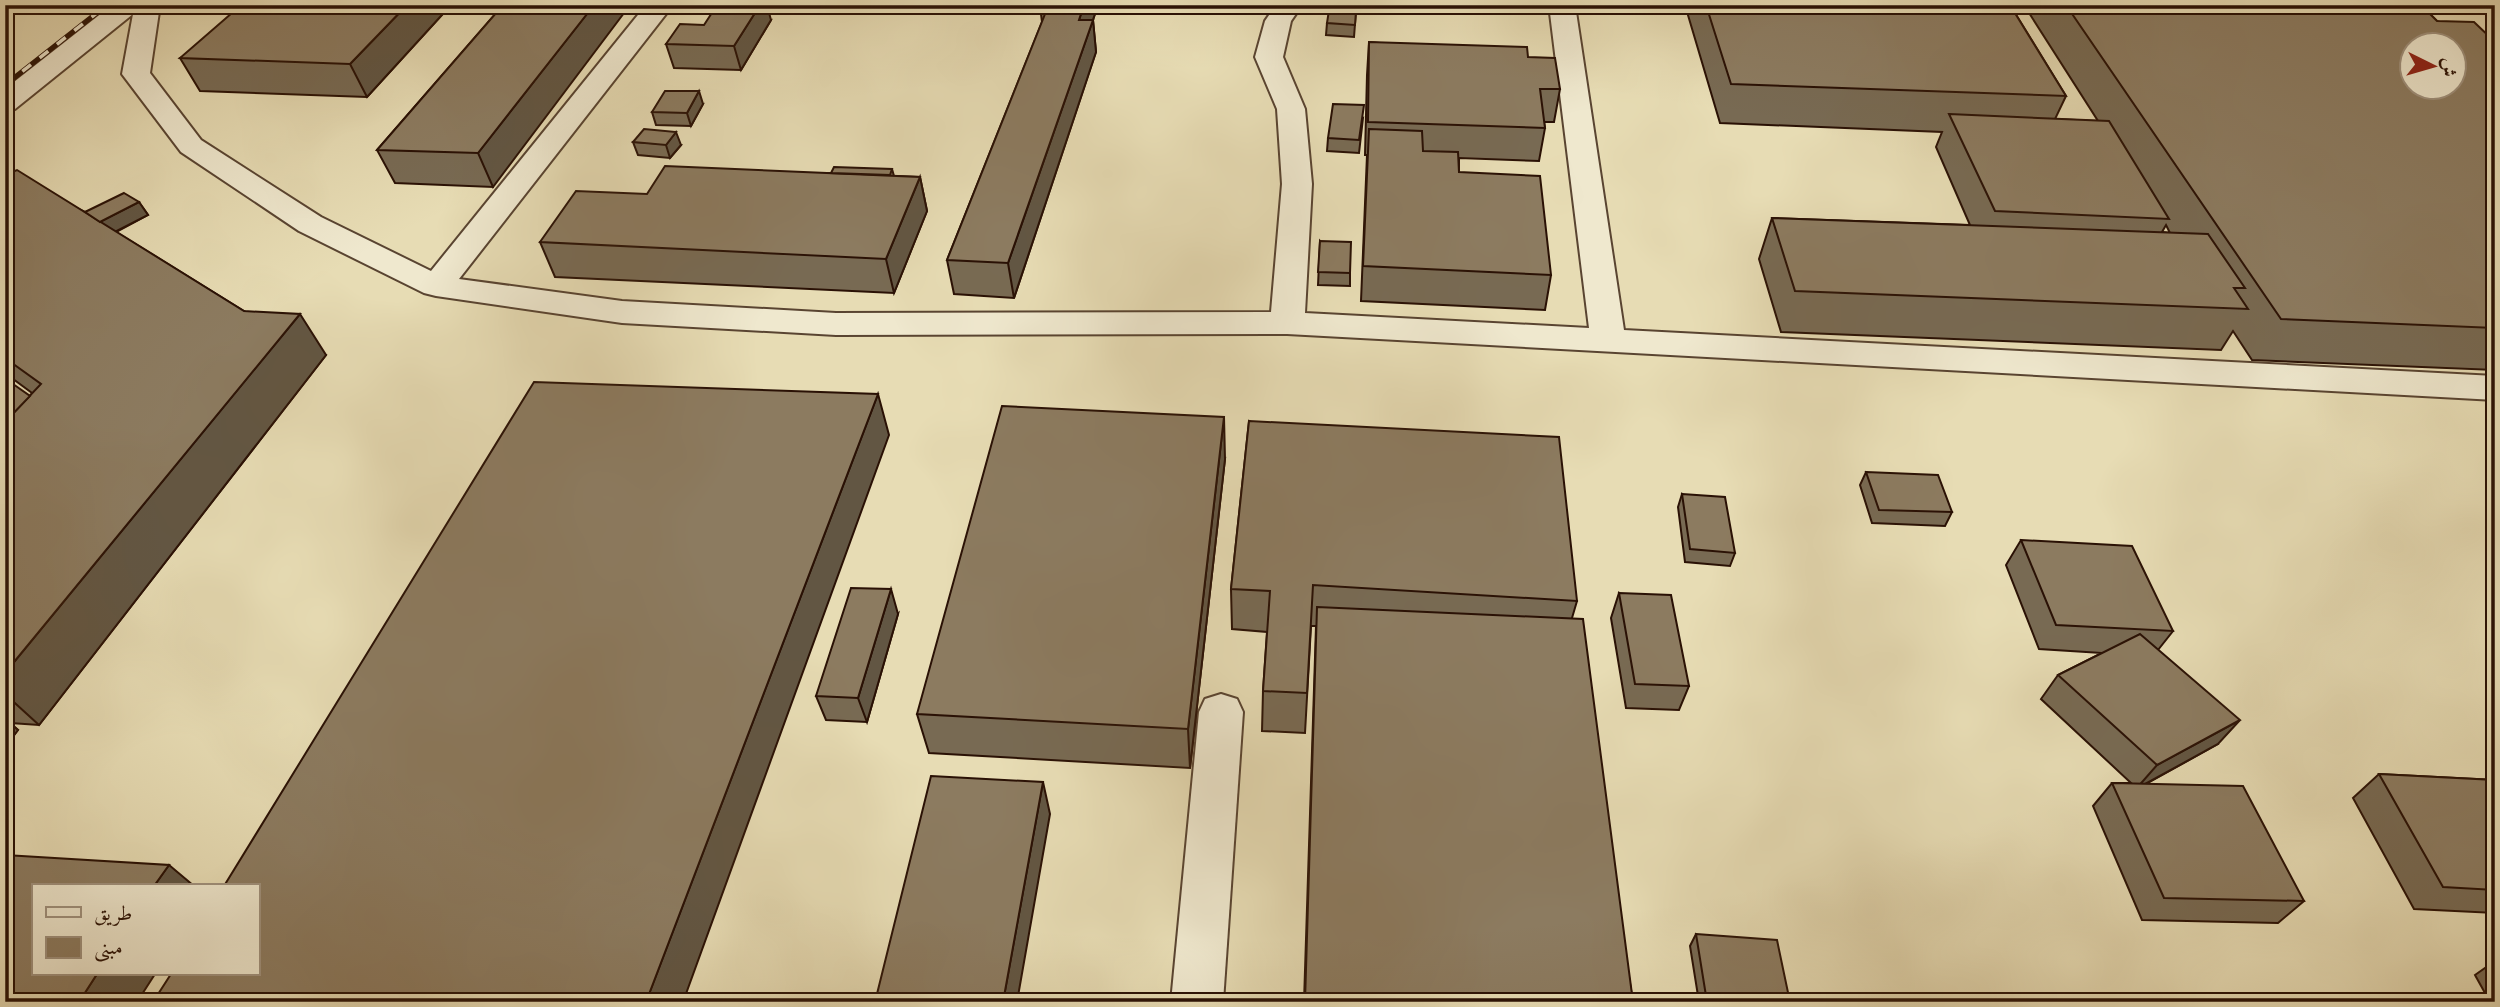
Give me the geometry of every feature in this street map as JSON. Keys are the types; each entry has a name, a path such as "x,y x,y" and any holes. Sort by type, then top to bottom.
{"street":[{"path":"5,103 128,5"},
{"path":"147,5 136,74 191,146 310,224 436,286 622,312 836,324 1287,323 2495,388"},
{"path":"436,286 660,5"},
{"path":"1287,323 1297,184 1291,109 1269,57 1278,21 1289,5"},
{"path":"1562,5 1608,340"},
{"path":"1197,1002 1222,712"}],"building":[{"path":"317,5 407,5 350,64 180,58 240,6 314,8"},
{"path":"503,5 594,5 478,153 377,150"},
{"path":"717,5 760,5 734,46 666,44 680,24 704,25"},
{"path":"1044,5 1084,5 1079,20 1093,20 1008,263 947,260 1045,14 1041,14"},
{"path":"1706,5 2010,5 2066,96 1731,84"},
{"path":"2066,5 2421,5 2437,21 2474,22 2495,42 2495,328 2281,319"},
{"path":"1329,10 1356,11 1355,25 1327,23"},
{"path":"1369,42 1527,47 1528,57 1555,58 1560,89 1540,89 1545,128 1368,122"},
{"path":"665,91 699,91 687,113 652,112"},
{"path":"1333,104 1364,105 1359,140 1328,138"},
{"path":"1949,114 2109,121 2169,219 1995,211"},
{"path":"644,129 676,132 666,145 633,142"},
{"path":"1369,129 1422,131 1423,151 1458,152 1459,172 1540,176 1551,275 1363,266"},
{"path":"665,166 920,177 886,259 540,242 576,191 647,194"},
{"path":"834,167 892,169 890,175 831,173"},
{"path":"17,170 244,311 300,314 5,673 5,422 41,384 5,358 5,175"},
{"path":"124,193 139,202 100,222 85,212"},
{"path":"1772,218 2208,234 2245,288 2234,288 2248,309 1795,291"},
{"path":"1320,241 1351,242 1350,273 1318,272"},
{"path":"534,382 878,394 646,1002 153,1002 170,976 259,976 259,884 225,884"},
{"path":"13,384 30,396 5,422 5,388"},
{"path":"1002,406 1224,417 1188,729 917,714"},
{"path":"1249,421 1559,437 1577,601 1313,585 1307,693 1263,691 1270,591 1231,589"},
{"path":"1866,472 1938,475 1952,512 1879,510"},
{"path":"1682,494 1725,497 1735,553 1690,549"},
{"path":"2021,540 2132,546 2173,631 2056,625"},
{"path":"851,588 891,589 858,698 816,696"},
{"path":"1619,593 1671,595 1689,686 1635,684"},
{"path":"1317,607 1583,619 1633,1002 1305,1002"},
{"path":"2140,634 2240,720 2157,765 2058,675"},
{"path":"2379,774 2495,780 2495,890 2443,887"},
{"path":"931,776 1043,782 1003,1002 875,1002"},
{"path":"2112,783 2243,786 2304,901 2164,898"},
{"path":"5,855 169,865 155,884 32,884 32,976 96,976 79,1002 5,1002"},
{"path":"1696,934 1777,940 1790,1002 1707,1002"}],"railway":[{"path":"5,85 107,5"}]}
